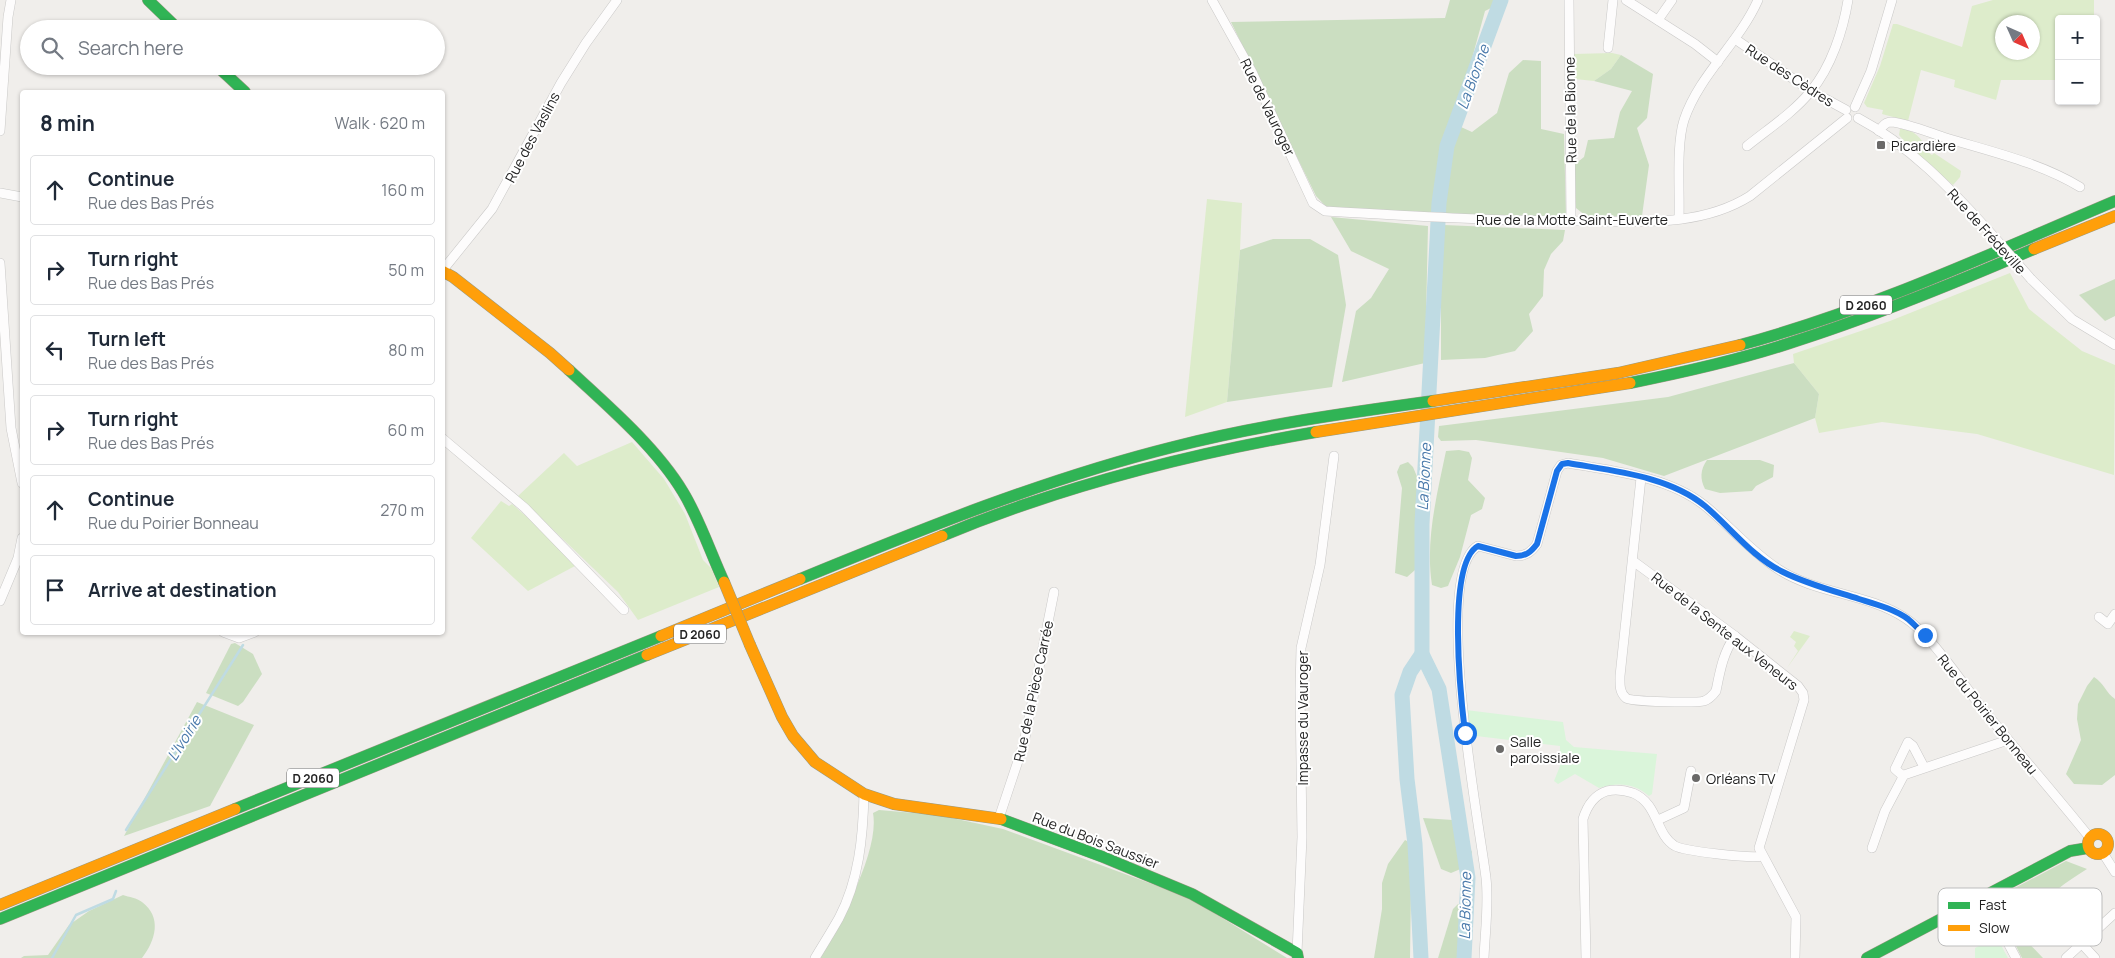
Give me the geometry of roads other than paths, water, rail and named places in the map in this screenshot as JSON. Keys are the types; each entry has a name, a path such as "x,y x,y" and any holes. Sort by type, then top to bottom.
{"main road":[{"path":"148,0 169,20"},
{"path":"227,75 243,90"},
{"name":"D 2060","path":"0,905 1002,498 1110,463 1214,437 1286,423 1605,375 1724,350 1833,317 1950,271 2115,201"},
{"name":"D 2060","path":"0,919 947,533 1034,501 1159,463 1222,449 1284,437 1607,388 1682,373 1749,356 1844,327 2115,216"},
{"name":"Rue du Bois Saussier","path":"445,273 550,353 604,402 665,465 684,493 782,718 793,736 816,762 864,794 894,804 998,818 1103,857 1192,894 1298,956"},
{"path":"2106,837 2115,829"},
{"path":"1998,888 2089,843 2099,834 2106,837"},
{"path":"2089,843 2093,853 2103,853 2108,844 2106,837"},
{"path":"1872,957 1938,921"}],"street":[{"path":"0,131 8,17 11,0"},
{"name":"Rue des Vaslins","path":"445,267 492,209 561,83 586,43 617,0"},
{"name":"Rue de Vauroger","path":"1212,0 1252,72 1313,203 1325,211"},
{"name":"Rue de la Bionne","path":"1569,0 1571,221"},
{"path":"1608,48 1613,0"},
{"path":"1626,0 1695,44 1718,62"},
{"path":"1658,20 1672,0"},
{"path":"1679,218 1681,144 1684,121 1693,99 1735,39 1758,0"},
{"path":"1747,146 1785,116 1811,91 1830,60 1841,33 1848,0"},
{"path":"1855,107 1871,71 1892,0"},
{"name":"Rue des Cèdres","path":"1735,39 1846,114"},
{"path":"1850,107 1855,107 1859,112 1858,118 1854,121 1846,114 1850,107"},
{"name":"Rue de la Motte Saint-Euverte","path":"1325,211 1432,218 1656,222 1718,212 1738,204 1785,169 1846,114"},
{"name":"Rue de Frédeville","path":"1858,118 1880,131 1931,171 1988,230 2031,279 2072,319 2115,345"},
{"path":"1880,131 1886,123 1891,122 2034,166 2067,179 2080,187"},
{"path":"0,193 20,197"},
{"path":"0,263 12,428 20,472"},
{"path":"445,441 525,508 624,610"},
{"name":"Impasse du Vauroger","path":"1298,956 1302,837 1301,648 1320,565 1334,456"},
{"name":"Rue du Poirier Bonneau","path":"1484,958 1486,880 1460,691 1458,610 1460,590 1467,558 1470,552 1478,546 1516,556 1522,556 1531,552 1537,544 1557,471 1562,464 1568,463 1669,485 1691,496 1755,553 1781,571 1796,578 1886,608 1907,619 1925,635 2089,843"},
{"path":"1641,478 1619,686 1626,697 1632,701 1703,702 1716,691 1723,658 1728,644 1735,636"},
{"path":"0,601 18,558 20,548"},
{"name":"Rue de la Sente aux Veneurs","path":"1632,561 1735,636 1798,686 1803,693 1804,700 1759,848 1762,856"},
{"name":"Rue de la Pièce Carrée","path":"998,818 1024,743 1054,592"},
{"path":"2099,617 2108,624 2115,614"},
{"path":"231,635 239,638 247,635"},
{"path":"1872,848 1885,811 1903,776 1924,767 2008,740"},
{"path":"1903,776 1896,768 1908,742 1913,746 1924,767"},
{"path":"1658,820 1684,808 1691,771"},
{"path":"1586,958 1583,819 1587,807 1594,798 1604,792 1614,790 1638,795 1648,802 1666,836 1676,846 1695,851 1762,856 1796,917 1795,958"},
{"path":"815,958 839,917 850,891 863,833 864,794"},
{"path":"2103,853 2115,872"},
{"path":"2102,924 2115,912"},
{"path":"2010,946 2016,958"},
{"path":"2066,958 2078,946"},
{"path":"2084,946 2095,958"}],"waterway":[{"name":"La Bionne","path":"1464,958 1468,878 1439,689 1422,654 1422,524 1439,203 1447,146 1501,0"},
{"name":"L'Ivoirie","path":"126,830 243,645"},
{"path":"1421,958 1415,844 1407,779 1402,695 1410,672 1422,654"},
{"name":"L'Ivoirie","path":"52,958 76,915 113,899 116,891"}],"place":[{"name":"Picardière","path":"1881,145"},
{"name":"Salle paroissiale","path":"1500,749"},
{"name":"Orléans TV","path":"1696,778"}]}
